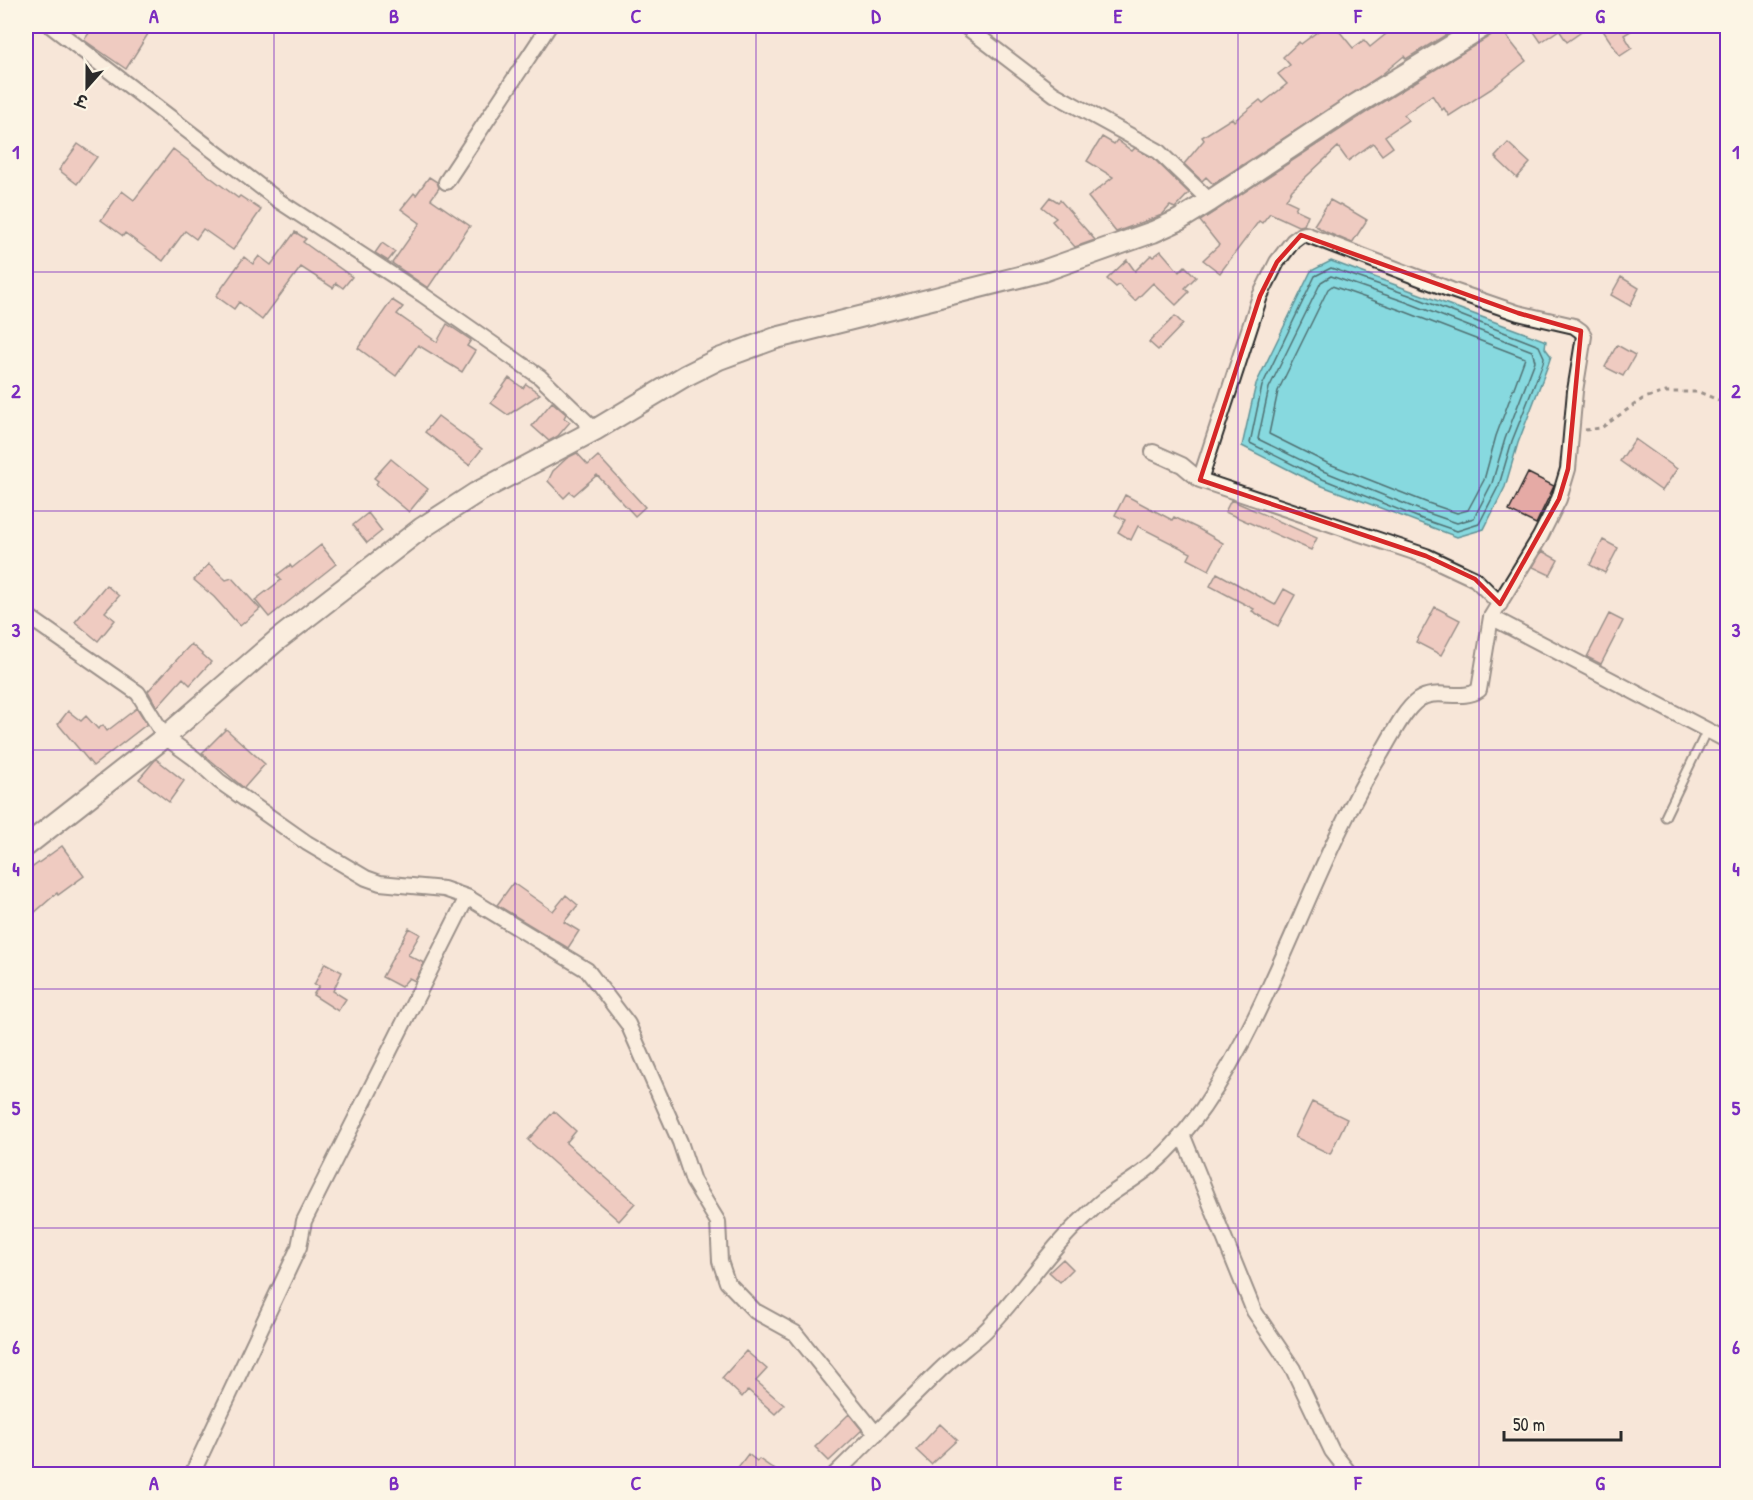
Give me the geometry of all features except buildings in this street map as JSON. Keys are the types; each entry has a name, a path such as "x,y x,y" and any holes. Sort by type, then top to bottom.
{"street":[{"path":"51,26 279,201 423,295 540,377 595,430"},
{"path":"446,182 549,26"},
{"path":"965,26 1054,94 1158,151 1210,201"},
{"path":"26,846 165,737 276,641 422,528 476,493 595,430 685,376 736,352 787,335 1043,271 1153,232 1179,220 1350,108 1484,26"},
{"path":"835,1474 941,1369 982,1334 1074,1227 1104,1199 1148,1169 1202,1110 1228,1070 1265,994 1318,874 1363,783 1411,707 1424,696 1473,694 1479,690 1491,616 1540,537 1559,499 1568,469 1584,336 1578,328 1518,314 1305,234 1293,241 1277,262 1260,296 1200,480"},
{"path":"1153,452 1182,465 1200,480 1426,556 1475,579 1500,604"},
{"path":"26,615 138,693 165,737 194,758 219,781 298,837 366,878 380,882 444,889 467,897 587,970 628,1024 675,1131 693,1181 718,1222 720,1261 727,1282 754,1311 795,1333 876,1434"},
{"path":"1491,616 1728,741"},
{"path":"192,1474 299,1248 304,1221 467,897"},
{"path":"1182,1134 1254,1311 1293,1369 1332,1451 1350,1474"}],"lane":[{"path":"1665,817 1708,730"}],"path":[{"path":"1571,432 1601,428 1644,398 1666,392 1699,393 1728,404"}],"highlighted area":[{"path":"1301,235 1518,313 1581,331 1568,469 1559,499 1500,604 1475,579 1426,556 1200,480 1260,296 1277,262"}],"water":[{"path":"1331,261 1546,341 1545,348 1551,356 1518,443 1505,487 1484,529 1457,537 1317,484 1242,446 1256,384 1311,271"}]}
